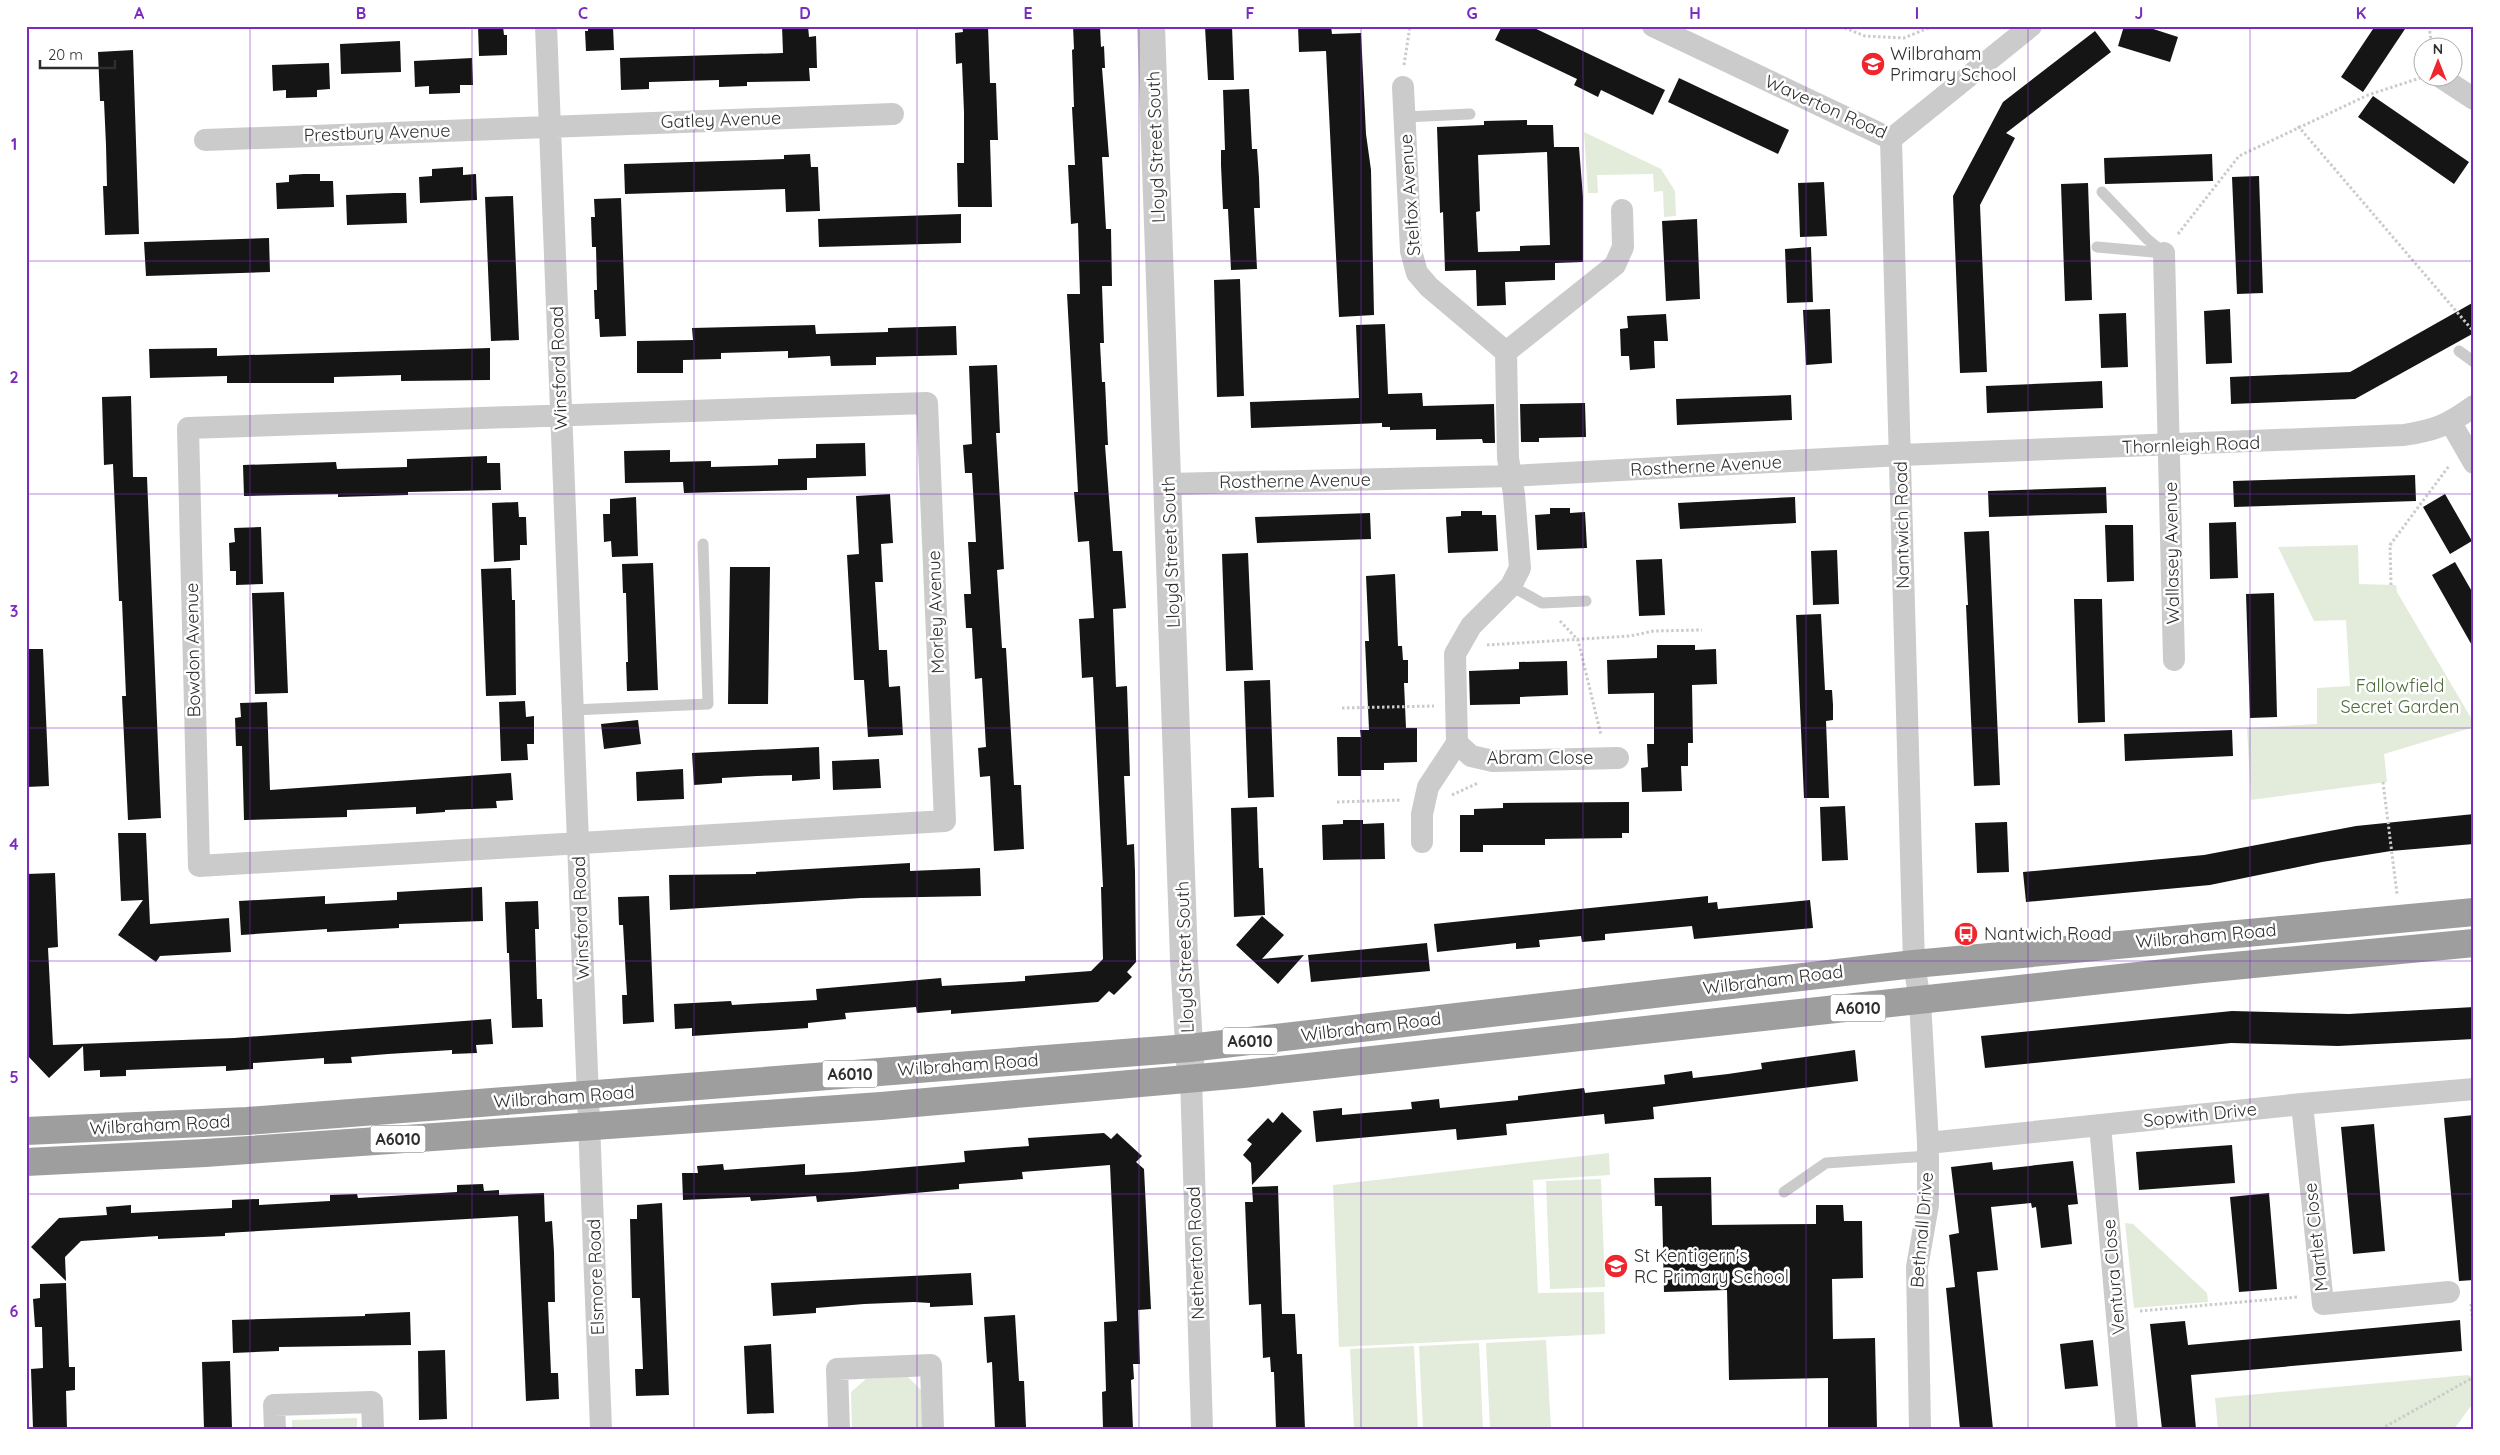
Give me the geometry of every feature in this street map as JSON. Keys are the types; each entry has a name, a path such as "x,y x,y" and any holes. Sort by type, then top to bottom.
{"highway":[{"name":"Wilbraham Road","path":"26,1132 248,1121 1189,1048 1914,964 2245,932 2470,913"},
{"path":"2470,913 2472,943"},
{"name":"Wilbraham Road","path":"26,1162 205,1153 881,1106 1190,1078 1920,1001 2192,970 2472,943"}],"street":[{"name":"Winsford Road","path":"546,26 590,1126"},
{"name":"Lloyd Street South","path":"1151,26 1190,1078"},
{"name":"Waverton Road","path":"1653,26 1891,139 2032,26"},
{"name":"Stelfox Avenue","path":"1404,87 1411,251 1417,273 1429,287 1506,352"},
{"path":"2457,88 2474,99"},
{"name":"Gatley Avenue","path":"550,127 893,114"},
{"name":"Prestbury Avenue","path":"205,140 550,127"},
{"name":"Nantwich Road","path":"1891,139 1914,964 1920,1001"},
{"path":"1422,842 1422,814 1428,787 1457,743 1455,654 1471,626 1511,586 1520,568 1510,476 1506,352 1615,265 1623,247 1622,210"},
{"name":"Wallasey Avenue","path":"2164,253 2174,660"},
{"name":"Morley Avenue","path":"561,416 927,403 944,811 944,821 578,843"},
{"name":"Thornleigh Road","path":"1901,456 2404,435 2427,431 2451,423 2474,406"},
{"name":"Bowdon Avenue","path":"561,416 188,428 198,866 578,843"},
{"path":"2451,423 2469,454"},
{"name":"Rostherne Avenue","path":"1169,484 1510,476 1901,456"},
{"name":"Abram Close","path":"1457,743 1471,756 1493,761 1612,758"},
{"name":"Bethnall Drive","path":"1920,1001 1928,1150 1928,1205 1917,1268 1920,1429"},
{"name":"Netherton Road","path":"1190,1078 1202,1429"},
{"name":"Sopwith Drive","path":"1928,1150 2100,1125 2302,1104 2474,1090"},
{"name":"Martlet Close","path":"2302,1104 2323,1304 2449,1292"},
{"name":"Ventura Close","path":"2100,1125 2127,1429"},
{"name":"Elsmore Road","path":"590,1126 602,1429"},
{"path":"839,1429 837,1369 931,1365 933,1429"},
{"path":"275,1429 274,1405 372,1402 373,1429"}],"lane":[{"path":"1405,117 1470,114"},
{"path":"2102,192 2147,239 2164,253"},
{"path":"2097,247 2164,253"},
{"path":"2459,351 2474,362"},
{"path":"573,710 708,704 703,544"},
{"path":"1511,586 1542,603 1586,601"},
{"path":"1784,1192 1826,1163 1928,1150"}],"path":[{"path":"1404,87 1404,53 1410,26"},
{"path":"1840,26 1865,36 1904,38 1934,26"},
{"path":"2164,253 2239,156 2298,126 2368,95 2412,80"},
{"path":"2298,126 2474,332"},
{"path":"2391,585 2390,544 2469,454"},
{"path":"1542,603 1578,640 1612,758"},
{"path":"1459,646 1578,640 1630,636 1654,631 1702,630"},
{"path":"1342,708 1455,706"},
{"path":"2383,782 2400,920"},
{"path":"2117,1313 2322,1295"},
{"path":"2470,1299 2474,1341"},
{"path":"2381,1429 2474,1377"}],"green space":[{"path":"1584,132 1661,169 1675,191 1676,216 1664,217 1663,191 1654,192 1653,174 1597,175 1598,193 1588,193"},
{"name":"Fallowfield Secret Garden","path":"2358,545 2359,584 2396,585 2397,592 2474,723 2474,727 2384,754 2387,782 2251,800 2247,728 2317,724 2317,688 2350,686 2346,620 2314,621 2278,547"},
{"path":"1609,1153 1610,1175 1533,1180 1538,1293 1604,1292 1605,1334 1339,1347 1333,1185"},
{"path":"1601,1179 1605,1287 1550,1289 1546,1181"},
{"path":"2125,1223 2133,1224 2207,1293 2208,1302 2134,1308"},
{"path":"1546,1340 1551,1429 1490,1429 1486,1343"},
{"path":"1479,1343 1483,1429 1423,1429 1419,1346"},
{"path":"1414,1346 1418,1429 1354,1429 1350,1349"},
{"path":"2468,1375 2474,1379 2474,1402 2454,1429 2218,1429 2215,1398"},
{"path":"907,1376 923,1392 924,1429 852,1429 851,1392 866,1379"},
{"path":"357,1418 357,1429 292,1429 292,1420"}],"building":[{"path":"478,26 503,26 504,35 507,35 507,55 479,56"},
{"path":"588,26 613,26 614,50 586,51 585,31 588,31"},
{"path":"782,26 808,26 809,37 816,36 817,68 809,68 810,81 747,82 747,86 719,87 719,80 649,82 649,89 621,90 620,58 783,53"},
{"path":"962,26 988,26 990,83 996,83 998,140 990,140 992,207 958,207 957,163 964,163 964,112 962,63 956,64 955,33 963,32"},
{"path":"1073,26 1100,26 1101,47 1104,46 1105,68 1102,68 1109,157 1102,157 1106,229 1111,229 1112,286 1102,286 1104,343 1100,343 1102,382 1105,382 1108,445 1105,445 1113,551 1122,551 1126,608 1113,609 1116,687 1127,686 1130,776 1124,776 1127,845 1134,844 1136,962 1127,972 1132,977 1114,995 1109,991 1098,1002 951,1014 951,1010 917,1013 916,1007 845,1013 846,1019 808,1023 808,1028 692,1036 692,1028 675,1029 674,1004 731,1001 732,1005 817,1000 816,989 941,978 942,986 1025,981 1025,976 1091,971 1103,959 1101,887 1103,887 1093,677 1082,678 1079,619 1094,618 1089,541 1078,542 1074,492 1078,492 1067,294 1080,294 1078,223 1071,224 1068,165 1075,165 1072,107 1074,107"},
{"path":"1232,26 1234,80 1208,80 1205,27"},
{"path":"1298,26 1331,26 1332,34 1361,33 1366,134 1371,170 1374,315 1339,317 1326,51 1299,52"},
{"path":"1502,26 1530,26 1665,90 1653,115 1601,90 1598,97 1574,85 1577,79 1495,40"},
{"path":"2124,26 2144,26 2178,37 2170,62 2118,46"},
{"path":"2375,26 2407,26 2363,92 2341,77"},
{"path":"2095,31 2111,52 2006,133 2015,138 1980,205 1987,372 1960,373 1953,196 2003,102"},
{"path":"400,41 401,72 341,74 340,44"},
{"path":"133,50 139,234 105,235 103,186 107,186 106,145 104,101 100,101 98,52"},
{"path":"472,58 473,85 460,85 460,93 429,94 429,86 415,87 414,61"},
{"path":"329,63 330,89 317,90 317,97 286,98 286,90 273,91 272,65"},
{"path":"1679,78 1789,130 1778,154 1668,102"},
{"path":"1249,89 1252,149 1257,149 1259,178 1260,208 1254,208 1257,269 1231,270 1228,209 1223,209 1221,165 1221,150 1225,150 1223,90"},
{"path":"2373,96 2469,162 2454,184 2358,117"},
{"path":"1527,120 1527,125 1553,125 1554,147 1579,147 1583,197 1583,262 1555,263 1555,280 1505,282 1506,305 1477,306 1476,270 1445,271 1443,212 1440,213 1437,127 1484,125 1484,121","holes":["1547,152 1550,245 1520,246 1520,251 1478,252 1476,212 1480,211 1478,155"]},
{"path":"810,154 811,167 818,167 820,211 786,212 785,189 625,194 624,164 784,159 784,155"},
{"path":"2212,154 2213,181 2105,184 2104,158"},
{"path":"463,167 463,175 476,174 477,200 420,203 419,177 432,176 432,169"},
{"path":"320,174 320,181 333,181 334,207 277,209 276,183 289,182 289,175"},
{"path":"2259,176 2263,293 2237,294 2232,177"},
{"path":"1824,182 1827,236 1800,237 1798,183"},
{"path":"2088,183 2092,300 2065,301 2061,184"},
{"path":"406,193 407,223 347,225 346,195"},
{"path":"513,196 519,340 491,341 485,197"},
{"path":"621,198 626,336 600,337 599,319 595,319 594,290 597,290 596,247 592,247 591,217 595,217 594,199"},
{"path":"961,214 961,243 819,247 818,219"},
{"path":"1697,219 1700,299 1666,301 1662,221"},
{"path":"269,238 270,272 146,276 144,242"},
{"path":"1811,247 1813,302 1787,303 1785,249"},
{"path":"1240,279 1244,396 1217,397 1214,280"},
{"path":"2474,302 2474,333 2355,399 2231,404 2230,377 2350,372"},
{"path":"1830,309 1832,363 1806,365 1803,310"},
{"path":"2230,309 2232,363 2206,364 2204,311"},
{"path":"2126,313 2128,367 2101,368 2099,314"},
{"path":"1666,314 1668,341 1654,341 1655,368 1630,370 1629,356 1621,356 1620,329 1628,328 1627,316"},
{"path":"1385,324 1388,394 1422,393 1423,406 1494,404 1495,443 1483,443 1482,439 1436,440 1436,429 1390,430 1390,427 1382,427 1382,423 1251,428 1250,402 1359,398 1356,325"},
{"path":"815,325 816,334 888,332 888,328 956,326 957,355 876,357 876,365 831,366 830,356 788,358 788,351 721,353 721,359 683,360 683,373 637,373 637,341 693,340 692,328"},
{"path":"217,348 217,356 490,348 490,380 401,381 401,375 334,377 334,383 227,383 227,376 150,378 149,349"},
{"path":"997,365 1000,433 996,433 1004,569 997,570 1002,648 1006,648 1014,785 1021,785 1024,849 994,851 990,776 980,777 978,748 986,747 982,678 975,679 972,628 966,628 964,594 971,594 968,542 976,542 972,473 965,473 963,445 972,444 969,366"},
{"path":"2102,381 2103,408 1987,413 1986,386"},
{"path":"1791,395 1792,420 1677,425 1676,399"},
{"path":"131,396 133,477 147,477 161,818 128,820 122,696 126,696 122,601 119,601 113,464 104,465 102,397"},
{"path":"1585,403 1586,437 1539,438 1539,442 1521,442 1520,404"},
{"path":"865,443 866,476 807,478 807,490 684,493 683,482 625,483 624,451 670,450 670,462 711,461 711,467 778,465 778,459 816,458 816,444"},
{"path":"487,456 487,463 500,463 501,490 408,492 408,495 338,497 338,494 244,496 243,465 336,462 337,469 407,467 407,459"},
{"path":"2415,475 2416,501 2234,507 2233,481"},
{"path":"2106,487 2107,513 1989,517 1988,491"},
{"path":"890,494 893,543 881,544 883,582 875,582 879,650 887,650 889,687 900,686 903,735 868,737 864,680 854,680 847,555 859,554 856,496"},
{"path":"2445,494 2472,541 2450,554 2423,507"},
{"path":"636,497 638,556 612,557 611,541 604,542 603,514 610,514 610,499"},
{"path":"1795,497 1796,523 1680,529 1678,503"},
{"path":"518,502 519,517 526,517 527,545 520,545 520,560 494,562 492,503"},
{"path":"1550,508 1570,508 1570,513 1585,512 1587,548 1537,550 1535,515 1550,514"},
{"path":"1461,511 1482,511 1482,515 1496,515 1498,551 1448,553 1446,517 1461,516"},
{"path":"1370,513 1371,539 1257,543 1255,517"},
{"path":"2236,522 2238,578 2210,579 2209,523"},
{"path":"2105,525 2133,525 2134,581 2107,582"},
{"path":"261,527 263,584 236,585 236,571 230,571 229,543 235,542 234,528"},
{"path":"1989,531 2000,785 1974,786 1964,532"},
{"path":"1837,550 1839,604 1813,605 1811,551"},
{"path":"1248,553 1253,670 1226,671 1222,554"},
{"path":"1662,559 1665,615 1639,616 1636,560"},
{"path":"2455,562 2474,595 2474,649 2432,575"},
{"path":"653,563 658,690 627,691 626,593 623,593 622,564"},
{"path":"730,567 770,567 768,704 728,704"},
{"path":"511,568 512,600 515,600 516,695 486,696 481,569"},
{"path":"1395,574 1398,646 1402,646 1403,660 1408,660 1408,683 1404,683 1406,728 1417,728 1417,762 1384,763 1384,770 1361,770 1361,776 1338,776 1337,737 1361,737 1360,730 1369,730 1365,641 1369,641 1366,576"},
{"path":"284,592 288,693 255,694 252,593"},
{"path":"2274,593 2277,717 2250,718 2246,594"},
{"path":"2074,599 2102,599 2105,722 2078,723"},
{"path":"1821,614 1825,690 1832,690 1833,705 1833,720 1826,721 1829,798 1804,798 1796,615"},
{"path":"1657,645 1695,645 1695,650 1716,649 1717,684 1692,685 1693,743 1688,743 1688,766 1681,766 1682,791 1642,792 1641,768 1648,767 1647,744 1654,744 1654,693 1608,694 1607,660 1657,658"},
{"path":"26,649 43,649 49,786 26,787"},
{"path":"1567,661 1568,695 1520,697 1520,704 1470,705 1469,671 1519,669 1519,662"},
{"path":"1270,680 1274,797 1248,798 1244,681"},
{"path":"525,701 526,717 534,716 534,744 527,744 528,760 501,761 499,702"},
{"path":"267,702 270,790 511,773 513,800 496,801 497,808 445,810 445,812 416,814 416,807 347,810 347,817 244,820 242,746 236,746 235,718 241,717 240,703"},
{"path":"638,720 641,744 604,749 601,724"},
{"path":"2232,730 2233,756 2125,761 2124,734"},
{"path":"819,747 820,779 792,781 792,775 757,776 722,778 722,783 694,785 692,753"},
{"path":"879,759 881,788 833,790 832,761"},
{"path":"683,769 684,799 637,801 636,772"},
{"path":"1629,802 1629,833 1622,833 1622,838 1545,839 1545,845 1483,845 1483,852 1460,852 1460,815 1474,815 1474,809 1503,808 1503,803"},
{"path":"1845,806 1848,860 1822,861 1820,807"},
{"path":"1257,807 1259,868 1263,868 1265,915 1234,917 1231,808"},
{"path":"2474,814 2474,844 2391,851 2322,862 2210,885 2026,902 2023,872 2204,855 2356,826"},
{"path":"1343,820 1363,820 1363,824 1384,823 1385,859 1323,860 1322,825 1343,824"},
{"path":"2007,822 2009,872 1977,873 1975,823"},
{"path":"118,833 146,833 150,924 229,918 231,952 160,956 156,962 118,935 143,900 121,901"},
{"path":"910,863 910,871 980,868 981,896 861,898 670,910 669,875 756,874 756,872"},
{"path":"55,873 58,947 48,948 53,1045 234,1038 491,1019 493,1044 476,1045 477,1053 452,1054 452,1050 388,1054 351,1057 352,1063 324,1064 324,1058 253,1063 253,1069 226,1071 226,1066 126,1070 126,1076 100,1077 100,1070 84,1071 83,1046 49,1078 26,1054 26,874"},
{"path":"482,887 483,921 399,924 399,928 327,932 327,929 241,935 239,901 325,896 325,904 397,900 397,892"},
{"path":"649,896 654,1022 623,1024 622,995 627,995 623,925 619,925 618,897"},
{"path":"1708,896 1708,903 1717,902 1718,909 1810,900 1813,928 1694,939 1692,926 1605,934 1605,940 1582,942 1581,936 1539,940 1540,947 1516,949 1516,943 1437,952 1434,924"},
{"path":"538,901 539,929 535,929 537,999 542,999 543,1027 512,1028 505,902"},
{"path":"1262,916 1284,935 1262,959 1304,955 1278,984 1236,945"},
{"path":"1427,943 1430,971 1311,982 1308,955"},
{"path":"2474,1007 2474,1039 2338,1046 2231,1043 1985,1068 1981,1036 2232,1011 2349,1014"},
{"path":"1855,1050 1858,1081 1653,1107 1654,1119 1605,1124 1604,1114 1506,1124 1507,1135 1457,1140 1456,1129 1316,1142 1313,1111 1342,1108 1342,1115 1412,1109 1411,1102 1439,1099 1440,1108 1518,1100 1518,1096 1584,1088 1585,1093 1665,1084 1664,1075 1692,1071 1693,1078 1728,1074 1762,1069 1761,1063"},
{"path":"1282,1112 1302,1131 1252,1185 1251,1163 1243,1155 1252,1144 1247,1140 1268,1118 1273,1123"},
{"path":"2474,1115 2474,1280 2459,1281 2444,1118"},
{"path":"2374,1124 2385,1251 2353,1254 2341,1127"},
{"path":"1104,1133 1111,1139 1117,1133 1142,1156 1136,1162 1144,1169 1151,1309 1138,1310 1140,1364 1133,1364 1134,1379 1131,1380 1133,1429 1103,1429 1102,1392 1106,1391 1104,1322 1117,1321 1110,1165 1022,1172 1023,1179 959,1184 959,1189 817,1202 816,1196 751,1201 750,1197 683,1200 682,1173 698,1173 697,1166 723,1164 724,1170 805,1164 805,1175 853,1172 965,1162 964,1151 1029,1146 1028,1138"},
{"path":"2232,1145 2235,1183 2139,1190 2136,1152"},
{"path":"2073,1161 2078,1204 2068,1205 2072,1244 2041,1248 2036,1207 2032,1208 2031,1203 1991,1207 1998,1270 1977,1272 1993,1429 1960,1429 1946,1288 1955,1287 1949,1235 1959,1233 1951,1167 1992,1162 1993,1170"},
{"path":"1711,1177 1712,1225 1816,1224 1816,1205 1843,1205 1844,1221 1862,1221 1863,1278 1832,1279 1833,1339 1875,1338 1877,1429 1828,1429 1828,1378 1729,1380 1727,1290 1664,1292 1662,1206 1655,1206 1654,1178"},
{"path":"483,1184 484,1191 499,1190 499,1195 544,1193 545,1222 552,1221 554,1252 555,1302 548,1302 551,1373 558,1373 559,1399 526,1401 518,1216 225,1233 225,1236 158,1239 158,1236 81,1241 65,1257 66,1281 31,1247 59,1218 107,1215 106,1207 131,1205 131,1213 232,1208 232,1200 259,1199 259,1205 330,1201 330,1195 357,1194 358,1198 457,1192 457,1185"},
{"path":"1278,1186 1282,1314 1295,1314 1297,1354 1302,1354 1305,1429 1276,1429 1274,1372 1271,1372 1270,1357 1263,1358 1261,1304 1249,1305 1245,1202 1253,1202 1252,1187"},
{"path":"2269,1193 2277,1289 2239,1292 2230,1197"},
{"path":"662,1203 669,1395 636,1396 635,1369 643,1369 640,1298 632,1298 630,1219 637,1219 637,1205"},
{"path":"971,1273 973,1305 930,1307 930,1303 914,1302 864,1304 816,1308 816,1313 773,1316 771,1283"},
{"path":"66,1283 69,1367 75,1367 75,1390 66,1391 67,1429 33,1429 31,1369 43,1368 42,1327 35,1327 33,1299 40,1298 40,1284"},
{"path":"410,1312 411,1345 279,1347 279,1351 233,1353 232,1320 365,1316 365,1314"},
{"path":"1015,1315 1019,1381 1024,1381 1026,1427 995,1429 992,1362 987,1363 984,1317"},
{"path":"2460,1320 2462,1351 2191,1375 2196,1429 2162,1429 2150,1324 2185,1321 2188,1345"},
{"path":"2093,1340 2098,1386 2065,1389 2060,1344"},
{"path":"771,1344 774,1413 747,1414 744,1346"},
{"path":"445,1350 447,1419 419,1420 418,1351"},
{"path":"230,1361 232,1428 204,1429 202,1362"}],"place":[{"name":"Wilbraham Primary School","path":"1873,64"},
{"name":"Nantwich Road","path":"1966,934"},
{"name":"St Kentigern's RC Primary School","path":"1616,1266"}]}
